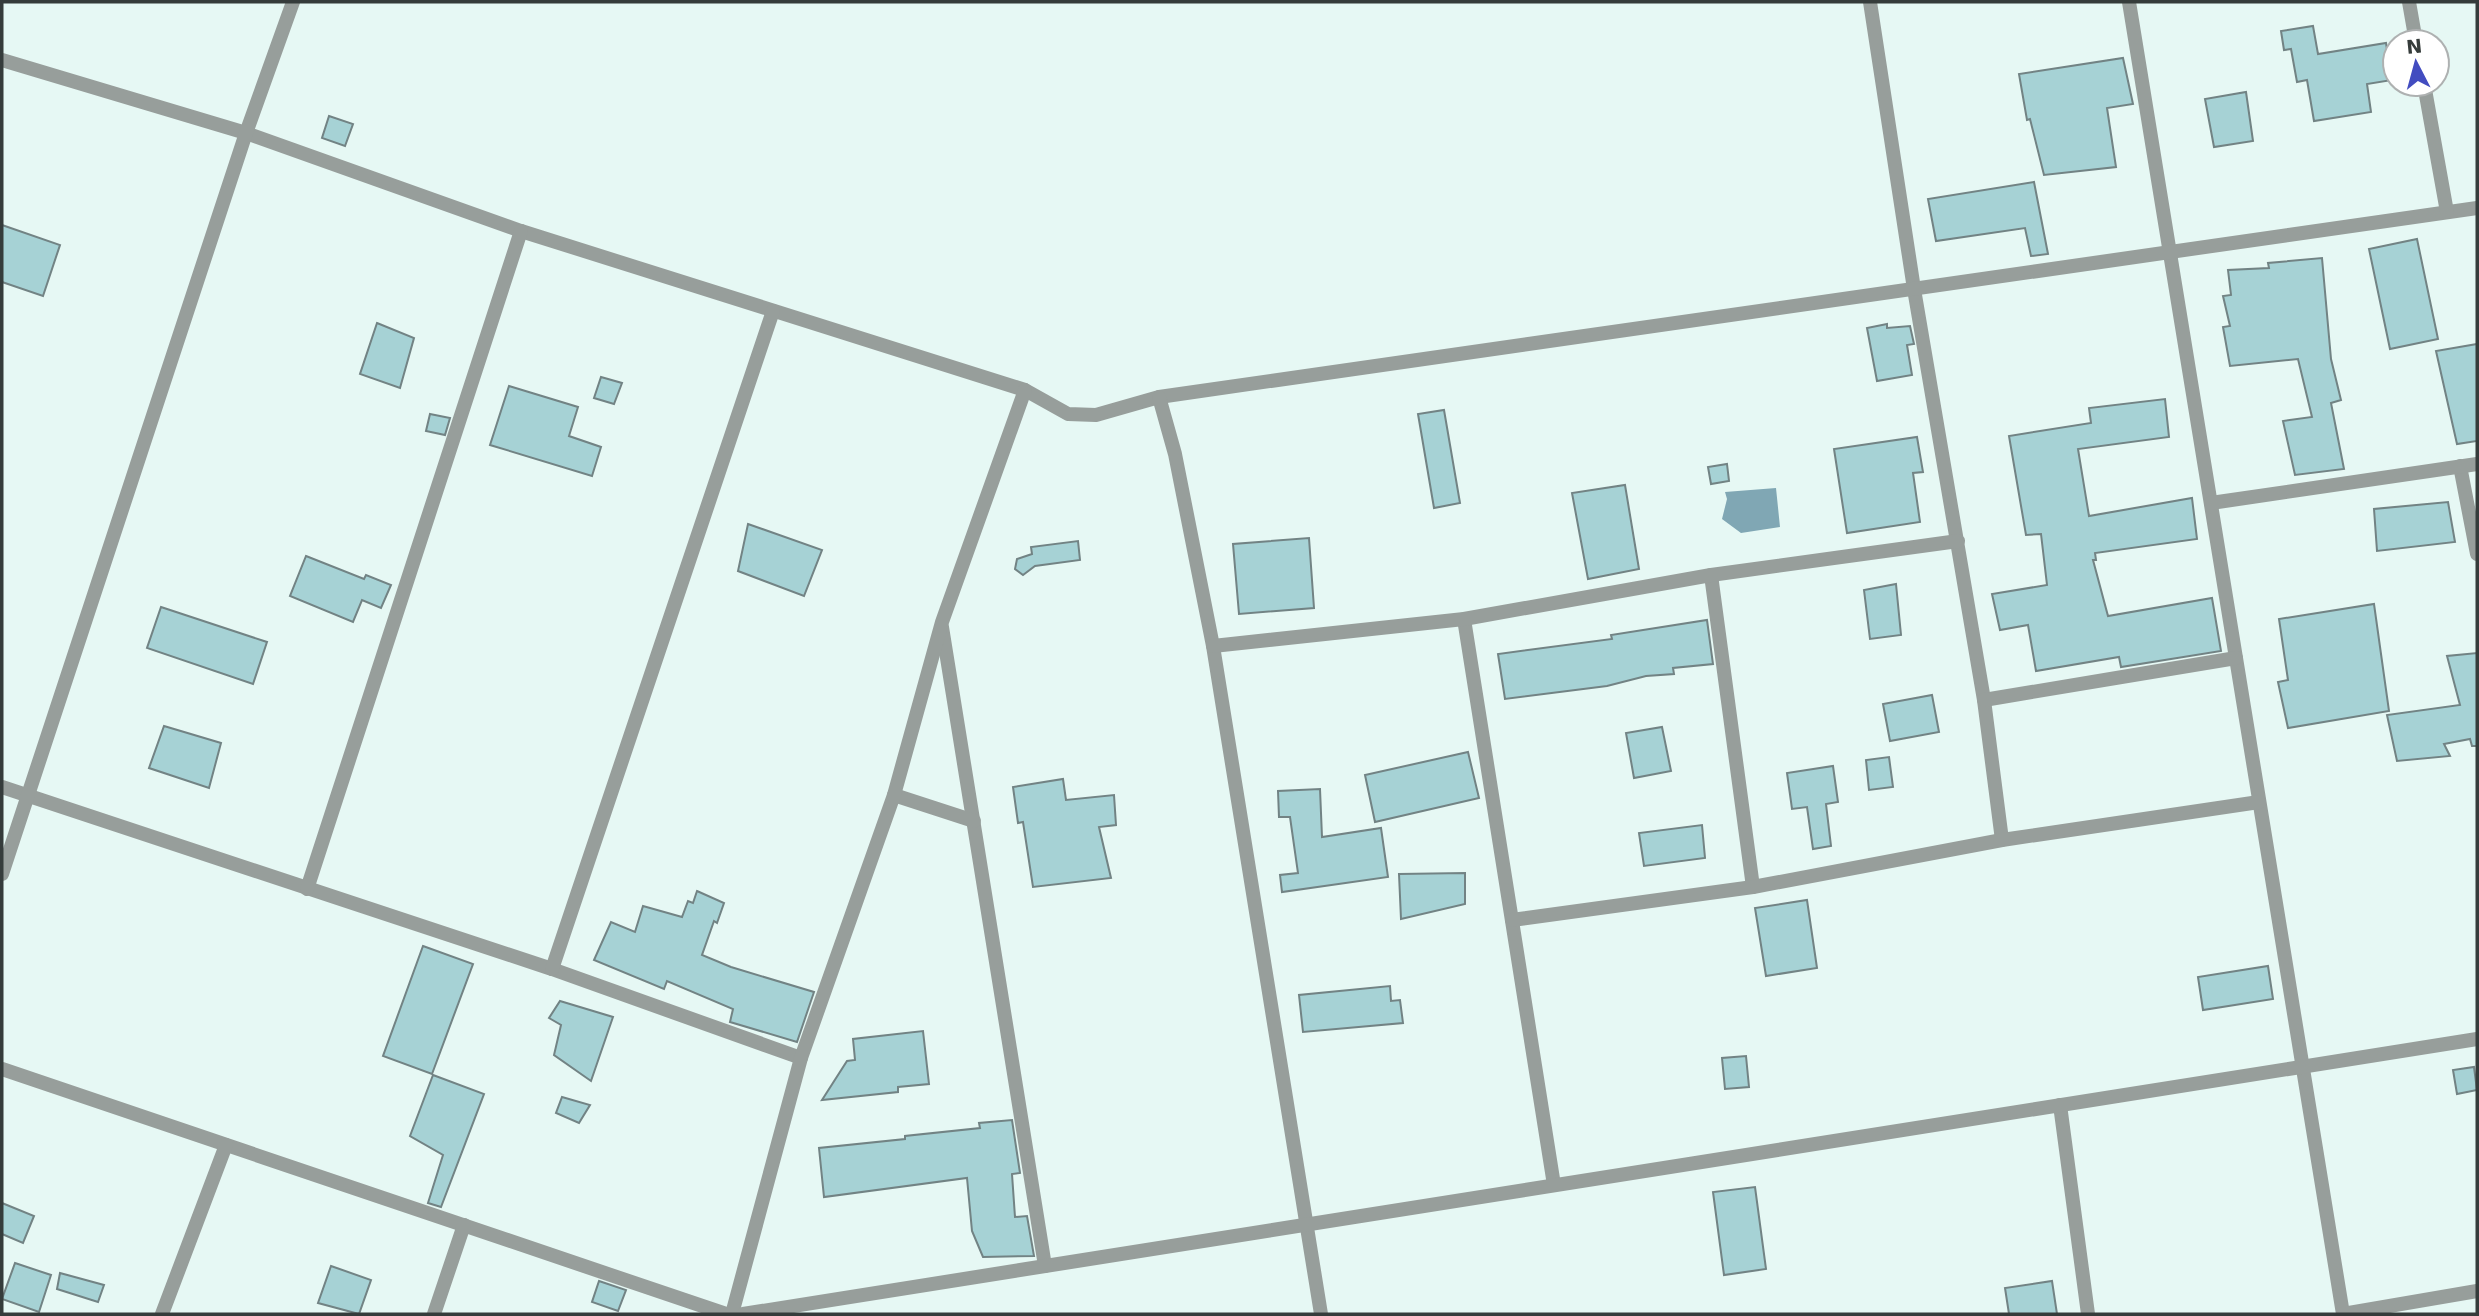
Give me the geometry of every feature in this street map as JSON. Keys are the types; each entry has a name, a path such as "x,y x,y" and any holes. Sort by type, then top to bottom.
{"street":[{"path":"2,874 246,133 293,2"},
{"path":"1870,2 1914,289 1984,700 2002,840"},
{"path":"2129,2 2343,1314 2477,1291"},
{"path":"2409,2 2414,28"},
{"path":"2,61 246,133 521,231 1025,390 1068,414 1096,415 1159,397 2477,208"},
{"path":"2426,98 2446,212"},
{"path":"307,889 521,231"},
{"path":"552,969 773,311"},
{"path":"732,1314 801,1058 894,795 942,622 1025,390"},
{"path":"1159,397 1175,454 1213,646 1321,1314"},
{"path":"2211,503 2477,464"},
{"path":"2460,466 2477,554"},
{"path":"1213,646 1465,619 1711,575 1958,541"},
{"path":"1711,575 1753,887"},
{"path":"1465,619 1554,1185"},
{"path":"942,622 1045,1266"},
{"path":"1984,700 2236,658"},
{"path":"2,787 552,969 801,1058"},
{"path":"894,795 974,821"},
{"path":"1512,920 1753,887 2002,840 2259,802"},
{"path":"743,1314 2477,1039"},
{"path":"2,1069 726,1314"},
{"path":"2060,1105 2088,1314"},
{"path":"162,1314 226,1145"},
{"path":"434,1314 464,1226"}],"water":[{"path":"1776,488 1780,527 1741,533 1722,519 1727,499 1725,492"}],"building":[{"path":"2313,26 2318,54 2381,44 2381,82 2367,84 2371,112 2314,121 2307,80 2297,82 2291,49 2284,50 2281,31"},
{"path":"2123,58 2133,104 2107,108 2116,167 2044,175 2030,119 2027,120 2019,74"},
{"path":"2246,92 2253,141 2214,147 2205,99"},
{"path":"329,116 353,124 345,146 322,138"},
{"path":"2034,182 2048,254 2031,256 2025,228 1936,241 1928,199"},
{"path":"2,225 60,245 43,296 2,282"},
{"path":"2417,239 2438,339 2390,349 2369,249"},
{"path":"2322,258 2331,359 2341,400 2331,403 2344,469 2295,475 2283,421 2312,417 2298,359 2230,366 2223,327 2230,326 2223,296 2231,295 2228,270 2269,268 2268,263"},
{"path":"377,323 414,338 400,388 360,374"},
{"path":"1887,324 1887,328 1910,326 1914,344 1907,345 1912,375 1877,381 1867,328"},
{"path":"2477,344 2477,441 2457,444 2436,351"},
{"path":"601,377 622,383 614,404 594,398"},
{"path":"509,386 578,407 569,436 601,447 592,476 490,445"},
{"path":"2165,399 2169,437 2078,449 2089,516 2192,498 2197,539 2095,553 2096,560 2093,560 2108,616 2212,598 2221,651 2121,667 2119,657 2036,671 2028,625 2000,630 1992,594 2047,585 2041,534 2026,535 2009,436 2091,423 2089,408"},
{"path":"1444,410 1460,503 1434,508 1418,414"},
{"path":"430,414 450,418 445,435 426,431"},
{"path":"1917,437 1923,472 1913,473 1920,522 1847,533 1834,449"},
{"path":"1727,464 1729,481 1711,484 1708,467"},
{"path":"1625,485 1639,569 1588,579 1572,493"},
{"path":"2448,502 2455,542 2377,551 2374,509"},
{"path":"748,524 822,550 804,596 738,571"},
{"path":"1309,538 1314,608 1239,614 1233,544"},
{"path":"1078,541 1080,560 1035,566 1023,575 1015,569 1017,559 1032,554 1031,547"},
{"path":"306,556 364,579 366,575 391,585 381,608 362,600 353,622 290,596"},
{"path":"1896,584 1901,635 1870,639 1864,590"},
{"path":"2374,604 2389,711 2288,728 2278,682 2288,680 2279,619"},
{"path":"161,607 267,642 253,684 147,648"},
{"path":"1707,620 1713,664 1673,668 1674,674 1646,676 1607,686 1505,699 1498,654 1612,639 1611,635"},
{"path":"2477,653 2477,746 2472,746 2470,739 2444,744 2450,756 2397,761 2387,715 2460,705 2447,656"},
{"path":"1932,695 1939,732 1890,741 1883,704"},
{"path":"164,726 221,743 209,788 149,768"},
{"path":"1662,727 1671,771 1634,778 1626,733"},
{"path":"1468,752 1479,798 1375,822 1365,775"},
{"path":"1889,757 1893,787 1869,790 1866,760"},
{"path":"1833,766 1838,802 1826,804 1831,846 1813,849 1807,807 1792,809 1787,773"},
{"path":"1063,779 1066,800 1114,795 1116,825 1099,827 1111,878 1033,887 1023,822 1018,823 1013,787"},
{"path":"1320,789 1322,837 1381,828 1388,877 1282,892 1280,875 1298,873 1290,817 1279,817 1278,791"},
{"path":"1702,825 1705,858 1644,866 1639,833"},
{"path":"1465,873 1465,904 1401,919 1399,874"},
{"path":"697,891 724,903 717,923 714,921 702,955 731,967 814,992 797,1042 730,1022 733,1009 667,981 664,989 594,960 611,922 635,932 643,906 682,917 688,901 693,903"},
{"path":"1807,900 1817,968 1766,976 1755,908"},
{"path":"423,946 473,964 432,1074 383,1056"},
{"path":"2268,966 2273,999 2203,1010 2198,977"},
{"path":"1390,986 1391,1001 1400,1000 1403,1023 1303,1032 1299,995"},
{"path":"560,1001 613,1017 591,1081 554,1055 561,1025 549,1018"},
{"path":"923,1031 929,1084 898,1087 898,1092 822,1100 847,1061 855,1060 853,1039"},
{"path":"1746,1056 1749,1087 1725,1089 1722,1058"},
{"path":"2474,1067 2477,1090 2457,1094 2453,1070"},
{"path":"433,1075 484,1094 441,1207 428,1203 443,1155 410,1136"},
{"path":"562,1097 590,1105 579,1123 556,1113"},
{"path":"1012,1120 1020,1173 1012,1174 1015,1217 1027,1216 1034,1256 983,1257 972,1231 967,1178 824,1197 819,1148 905,1139 905,1136 980,1128 979,1123"},
{"path":"1755,1187 1766,1269 1724,1275 1713,1192"},
{"path":"2,1203 34,1216 23,1243 2,1234"},
{"path":"15,1263 51,1275 39,1312 2,1299"},
{"path":"331,1266 371,1280 359,1314 318,1303"},
{"path":"60,1273 104,1285 98,1302 57,1289"},
{"path":"599,1281 626,1290 618,1311 592,1302"},
{"path":"2052,1281 2057,1314 2009,1314 2005,1288"}]}
